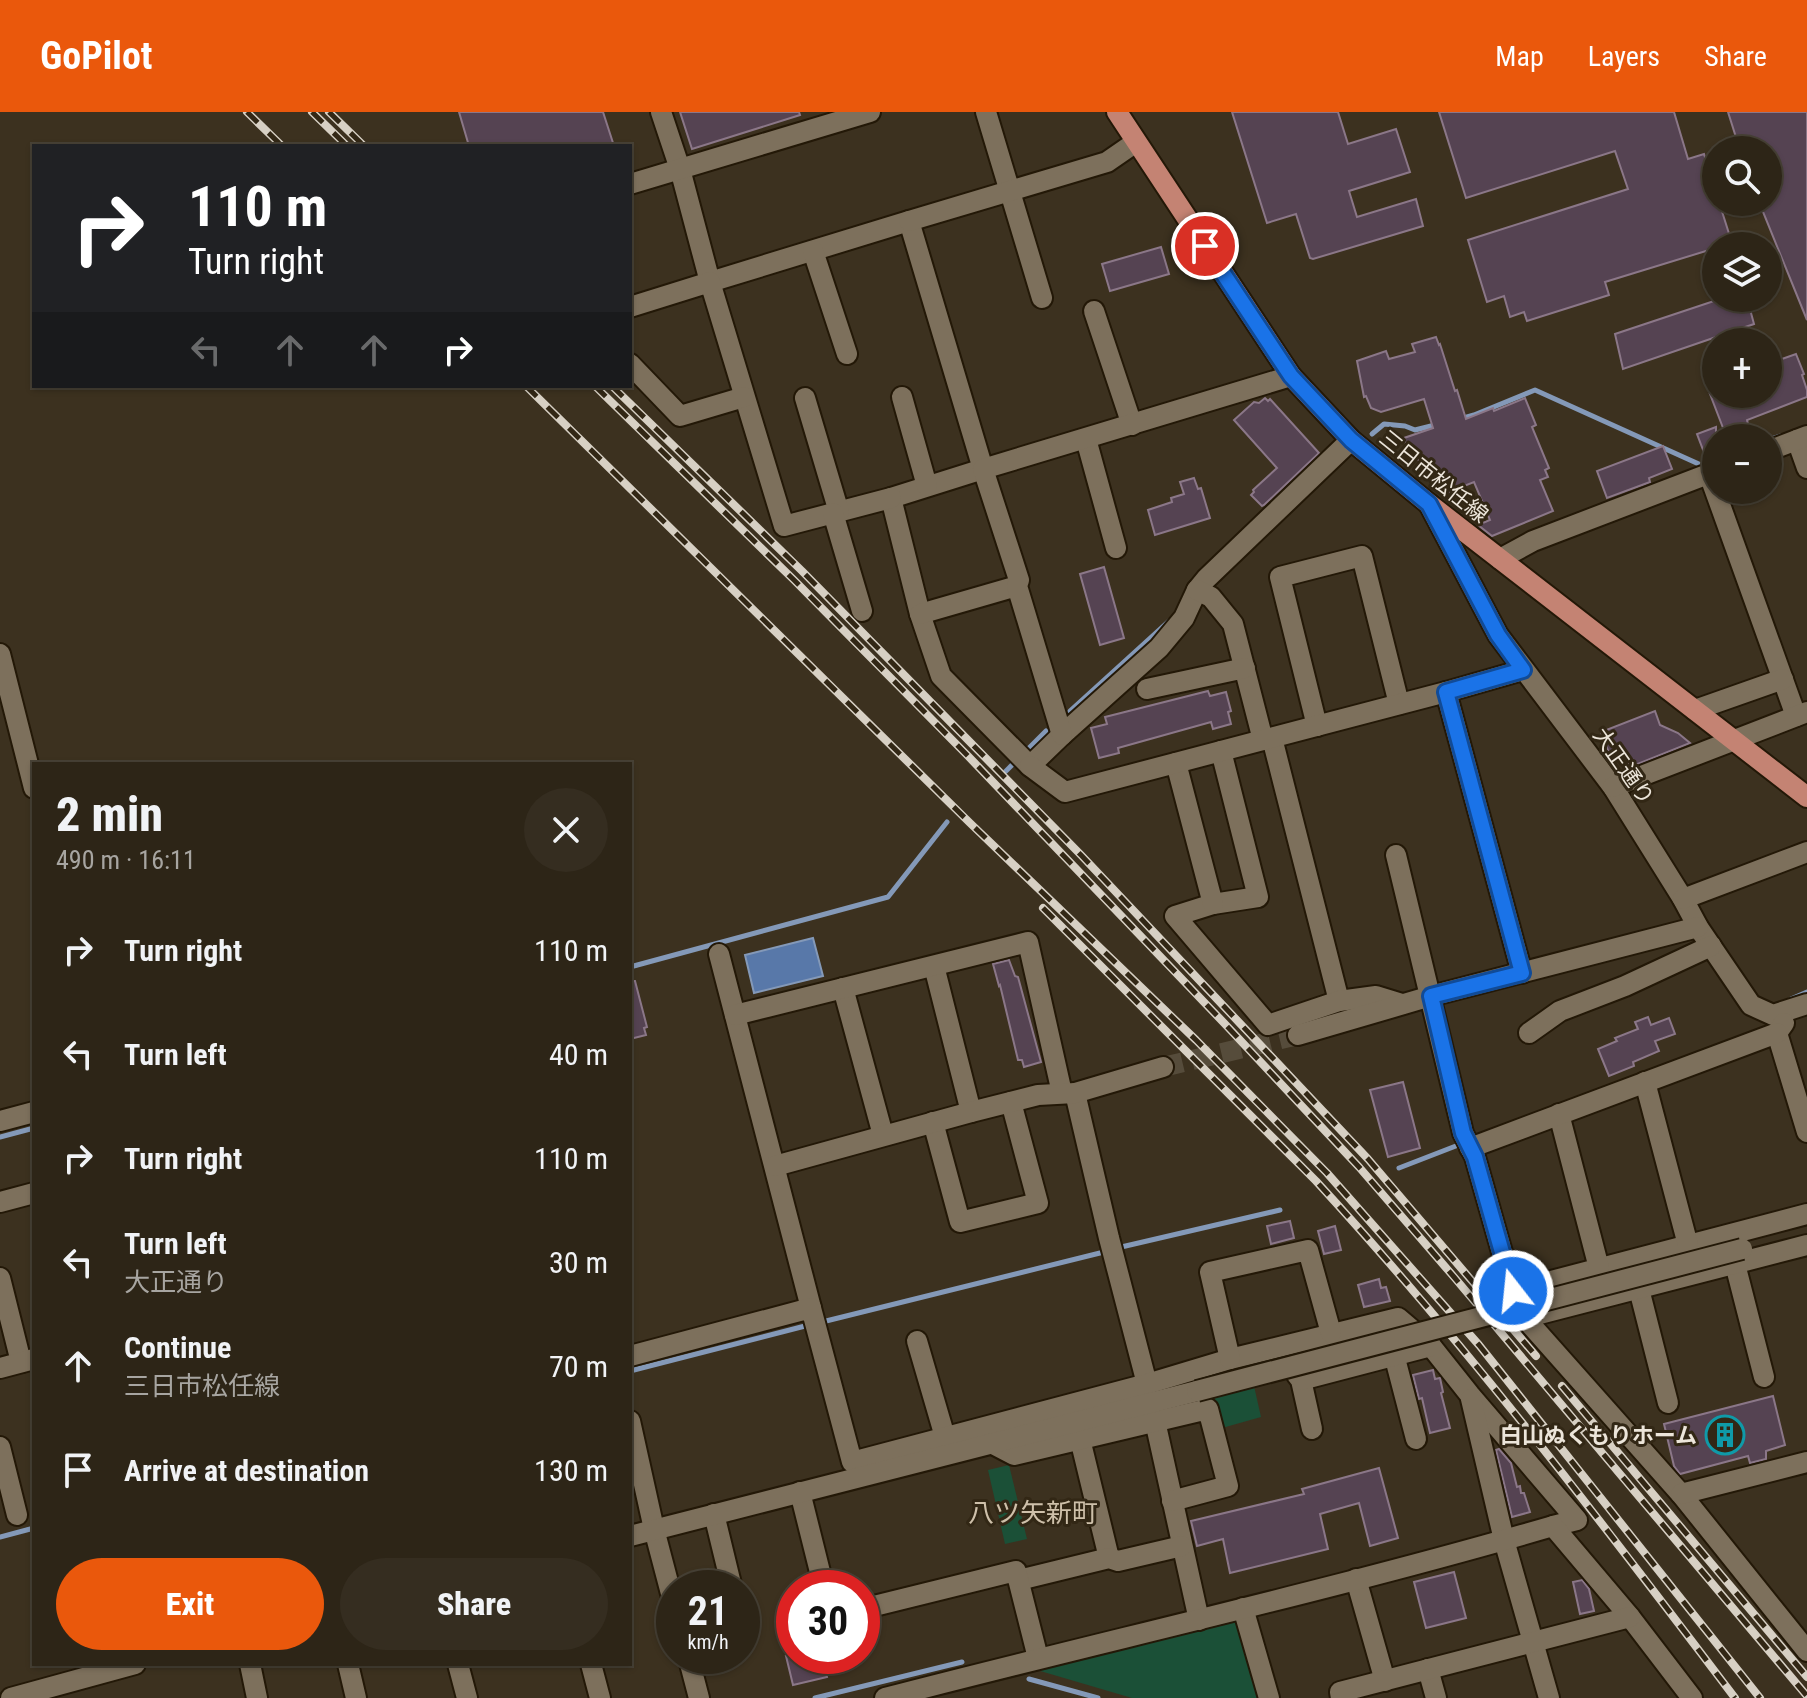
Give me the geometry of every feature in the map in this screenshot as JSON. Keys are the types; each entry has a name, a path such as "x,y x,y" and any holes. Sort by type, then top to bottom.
{"main road":[{"name":"三日市松任線","path":"1117,112 1291,376 1351,440 1807,797"}],"street":[{"path":"661,112 784,526 891,498 1291,376"},
{"path":"632,183 870,112"},
{"path":"986,112 1042,298"},
{"path":"632,306 1107,162 1136,142"},
{"path":"909,221 1019,580 1017,586 1062,735"},
{"path":"813,251 847,354"},
{"path":"1094,311 1132,425"},
{"path":"632,366 680,416 744,397"},
{"path":"902,397 927,486"},
{"path":"805,398 862,611"},
{"path":"1782,446 1802,438 1807,468"},
{"path":"1086,439 1116,548"},
{"path":"1030,766 1159,648 1184,618 1197,590 1206,579 1351,440"},
{"path":"1500,559 1533,541 1702,476"},
{"path":"891,498 920,614 941,676 1030,766 1065,792 1523,670"},
{"name":"大正通り","path":"1429,504 1498,635 1613,787 1698,927 1751,1005 1773,1015 1801,1006"},
{"path":"1613,787 1802,714 1783,679 1723,504"},
{"path":"1317,726 1280,577 1362,556 1399,704"},
{"path":"920,614 1017,586"},
{"path":"1197,590 1211,597 1233,624 1268,739 1339,1001"},
{"path":"0,654 32,780"},
{"path":"1147,689 1245,668"},
{"path":"1695,710 1783,679"},
{"path":"1446,692 1522,973"},
{"path":"1221,751 1258,897 1213,904 1175,916 1268,1025 1339,1001 1376,996 1402,1004"},
{"path":"1176,763 1213,904"},
{"path":"1683,899 1807,852"},
{"path":"1396,855 1468,1144 1475,1157 1513,1291 1807,1214"},
{"path":"1298,1035 1431,996 1698,927"},
{"path":"735,1015 1028,942 1147,1384"},
{"path":"1529,1033 1560,1011 1625,986 1711,946"},
{"path":"1612,950 1625,986"},
{"path":"719,954 852,1462 1230,1359 1398,1318 1431,1346 1577,1520 1199,1620 885,1698"},
{"path":"934,966 971,1112"},
{"path":"843,988 883,1135"},
{"path":"1468,1144 1559,1114 1777,1033 1801,1006"},
{"path":"1777,1033 1807,1132"},
{"path":"775,1166 971,1112 1038,1095 1069,1093 1163,1067"},
{"path":"1645,1082 1688,1245"},
{"path":"933,1122 960,1222 1038,1203 1011,1102"},
{"path":"0,1121 32,1113"},
{"path":"1559,1114 1599,1268"},
{"path":"0,1202 32,1194"},
{"path":"1518,1290 1524,1318 1648,1286 1807,1230"},
{"path":"632,1535 1738,1256 1807,1245"},
{"path":"1230,1359 1210,1272 1308,1250 1331,1333"},
{"path":"1650,1255 1648,1286 1668,1403"},
{"path":"1738,1256 1764,1377"},
{"path":"0,1278 28,1360 0,1368"},
{"path":"632,1356 814,1319"},
{"path":"1385,1321 1416,1439"},
{"path":"1531,1325 1681,1494 1807,1651"},
{"path":"917,1341 945,1437"},
{"path":"1290,1344 1312,1429"},
{"path":"1301,1380 1431,1346"},
{"path":"1470,1395 1504,1540 1549,1698"},
{"path":"991,1443 1014,1455 1208,1409 1228,1486 1172,1501"},
{"path":"1155,1421 1199,1620"},
{"path":"632,1430 665,1570"},
{"path":"1080,1439 1109,1558"},
{"path":"0,1447 17,1515"},
{"path":"1681,1494 1807,1462"},
{"path":"800,1492 820,1570"},
{"path":"714,1514 728,1570"},
{"path":"1553,1526 1630,1617 1692,1698"},
{"path":"1019,1580 1109,1558 1118,1561 1182,1546"},
{"path":"880,1605 1016,1571 1038,1658"},
{"path":"1356,1579 1385,1681"},
{"path":"1243,1608 1269,1698"},
{"path":"1341,1698 1340,1692 1630,1617"},
{"path":"250,1666 257,1698"},
{"path":"348,1666 356,1698"},
{"path":"459,1666 467,1698"},
{"path":"592,1666 600,1698"},
{"path":"11,1698 102,1668"},
{"path":"1428,1669 1436,1698"},
{"path":"693,1674 699,1698"}],"green space":[{"path":"1254,1386 1261,1417 1222,1428 1214,1395"},
{"path":"1009,1465 1027,1539 1005,1544 988,1470"},
{"path":"1238,1617 1263,1698 1132,1698 1030,1668"}],"water":[{"path":"813,938 823,976 754,993 745,955"}],"building":[{"path":"459,112 603,112 613,144 468,144"},
{"path":"680,112 799,112 800,115 692,149"},
{"path":"1232,112 1338,112 1348,144 1396,129 1410,172 1349,191 1357,217 1416,199 1423,226 1310,258 1296,214 1267,223"},
{"path":"1439,112 1674,112 1688,159 1702,155 1702,216 1723,216 1729,232 1702,232 1702,252 1605,282 1609,295 1527,321 1524,312 1510,317 1504,296 1487,302 1468,240 1628,189 1615,151 1466,198"},
{"path":"1728,112 1807,112 1807,320 1782,259 1782,232 1771,232 1765,216 1782,216 1782,136 1736,136"},
{"path":"1161,247 1169,274 1110,291 1102,264"},
{"path":"1702,305 1702,312 1751,312 1754,324 1742,328 1702,328 1702,342 1623,369 1615,334"},
{"path":"1436,337 1466,419 1525,398 1536,425 1532,427 1549,468 1545,470 1548,477 1540,480 1553,511 1492,536 1478,525 1490,520 1474,482 1449,492 1441,472 1437,474 1431,459 1420,464 1416,454 1410,457 1404,438 1433,428 1424,399 1381,412 1371,408 1364,397 1357,361 1386,351 1389,359 1415,352 1412,344"},
{"path":"1796,354 1804,374 1807,397 1782,407 1782,359"},
{"path":"1265,398 1270,399 1319,453 1262,506 1251,495 1277,468 1234,420 1254,402 1259,403"},
{"path":"1715,408 1778,408 1747,420 1748,424 1722,424"},
{"path":"1663,446 1672,469 1649,478 1650,482 1607,498 1597,471"},
{"path":"1194,478 1198,489 1201,488 1210,518 1155,535 1148,510 1172,502 1171,498 1184,494 1180,482"},
{"path":"1104,567 1124,638 1100,645 1080,574"},
{"path":"1208,691 1210,696 1226,692 1231,724 1213,729 1211,722 1118,748 1119,753 1099,758 1091,728 1107,724 1105,717"},
{"path":"1655,711 1660,725 1678,733 1690,743 1630,767 1626,756 1612,761 1601,732"},
{"path":"1009,960 1018,977 1041,1062 1024,1067 1022,1060 1018,1060 993,964"},
{"path":"632,981 635,981 647,1027 644,1028 646,1035 632,1038"},
{"path":"1648,1017 1651,1025 1669,1018 1675,1034 1655,1041 1659,1051 1609,1076 1598,1049 1638,1029 1635,1022"},
{"path":"1403,1082 1420,1148 1388,1157 1370,1090"},
{"path":"1290,1221 1294,1238 1271,1244 1267,1226"},
{"path":"1335,1226 1341,1250 1324,1254 1318,1231"},
{"path":"1379,1279 1381,1288 1386,1287 1390,1301 1364,1307 1358,1285"},
{"path":"1433,1370 1435,1379 1440,1378 1450,1428 1430,1433 1413,1375"},
{"name":"白山ぬくもりホーム","path":"1773,1396 1785,1445 1766,1451 1766,1459 1750,1463 1748,1456 1680,1474 1674,1466 1664,1424"},
{"path":"1499,1449 1511,1463 1517,1487 1520,1486 1521,1493 1524,1493 1530,1512 1512,1517 1496,1450"},
{"path":"1379,1468 1398,1538 1370,1546 1359,1503 1320,1514 1328,1549 1230,1573 1223,1539 1197,1546 1191,1521 1304,1494 1302,1489"},
{"path":"1454,1572 1466,1618 1426,1628 1414,1582"},
{"path":"1582,1580 1589,1589 1594,1611 1580,1614 1573,1582"},
{"path":"790,1674 826,1674 827,1677 793,1685"}],"waterway":[{"path":"1460,419 1535,390 1702,465"},
{"path":"1372,434 1384,424 1415,430 1439,424"},
{"path":"1070,711 1169,621"},
{"path":"1024,753 1046,731"},
{"path":"1006,771 1017,760"},
{"path":"632,966 888,897 947,822"},
{"path":"1791,999 1807,992"},
{"path":"0,1137 32,1129"},
{"path":"1399,1168 1461,1144"},
{"path":"1117,1248 1280,1210"},
{"path":"818,1323 1108,1251"},
{"path":"632,1370 809,1325"},
{"path":"0,1537 32,1529"},
{"path":"815,1698 962,1662"},
{"path":"1029,1679 1098,1698"}],"tunnel":[{"path":"1163,1067 1298,1035"}],"railway":[{"path":"247,112 280,144"},
{"path":"312,112 345,144"},
{"path":"329,112 362,144"},
{"path":"528,388 970,823 1196,1040 1327,1173 1479,1345 1760,1698"},
{"path":"597,388 794,580 968,756 1359,1167 1807,1696"},
{"path":"614,388 802,571 1081,855 1368,1159 1536,1356"},
{"path":"1043,908 1316,1181 1372,1243 1532,1434 1735,1698"},
{"path":"1562,1386 1807,1677"}],"place":[{"name":"白山ぬくもりホーム","path":"1725,1435"}],"district":[{"name":"八ツ矢新町","path":"1033,1513"}],"route":[{"path":"1205,246 1291,376 1351,440 1429,504 1498,635 1523,670 1446,692 1522,973 1431,996 1463,1133 1475,1157 1513,1291"}]}
